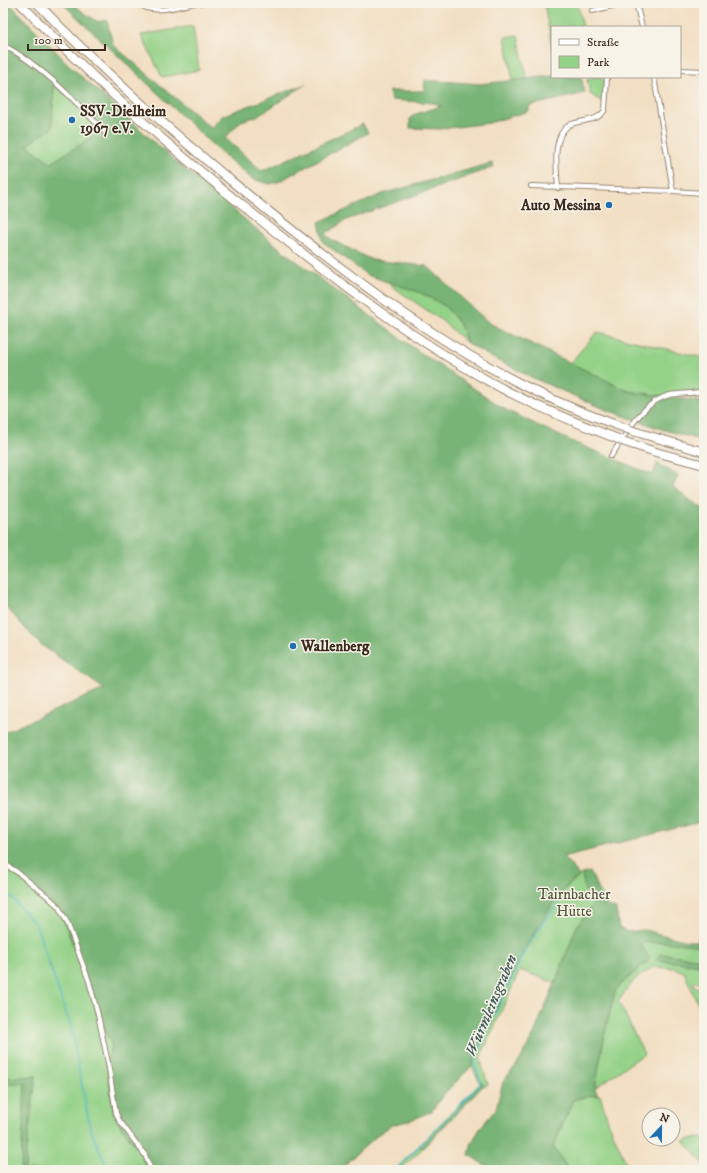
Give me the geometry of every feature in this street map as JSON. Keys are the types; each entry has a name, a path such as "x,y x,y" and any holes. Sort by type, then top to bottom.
{"highway":[{"path":"20,3 75,58 165,140 244,207 356,295 400,326 457,363 504,389 553,413 659,453 704,465"},
{"path":"37,3 107,72 217,170 297,234 396,308 454,346 535,391 576,409 629,429 704,452"}],"street":[{"path":"138,3 143,7 154,10 196,3 247,3"},
{"path":"592,11 624,3"},
{"path":"636,3 642,26"},
{"path":"3,46 47,74 105,132"},
{"path":"681,70 704,71"},
{"path":"558,188 557,143 563,130 570,124 597,118 603,114 605,110 607,78"},
{"path":"654,78 673,191"},
{"path":"531,186 704,193"},
{"path":"611,456 640,415 651,405 670,395 704,391"},
{"path":"3,863 17,872 47,896 58,906 65,918 89,981 98,1015 116,1113 119,1120 145,1155 152,1170"}],"green space":[{"path":"3,3 9,3 70,66 175,161 283,251 415,349 506,410 571,441 653,475 657,463 678,476 673,487 704,509 704,821 563,857 576,871 579,877 564,889 556,899 525,950 507,984 475,1055 472,1066 443,1095 432,1111 411,1120 392,1125 380,1133 339,1170 148,1170 140,1152 118,1122 113,1111 107,1065 111,1044 92,998 62,915 41,895 3,866 3,733 104,689 40,644 3,604","holes":["54,84 103,130 51,163 27,145 52,128"]},
{"path":"62,3 70,3 98,22 107,20 113,45 211,128 222,116 306,84 258,116 241,121 225,138 262,171 363,124 368,133 278,182 270,184 252,179 218,150"},
{"path":"544,3 577,3 583,26 551,26 551,42"},
{"path":"193,26 199,70 162,77 141,35"},
{"path":"518,35 527,79 513,81 505,37"},
{"path":"551,76 551,78 581,78 585,93 529,106 529,111 489,123 440,129 410,128 410,118 416,114 441,106 434,103 391,100 389,91 424,91 425,80 480,84"},
{"path":"602,78 605,82 604,103 590,94 587,79"},
{"name":"SSV-Dielheim 1967 e.V.","path":"54,83 103,130 51,163 27,145 52,128"},
{"path":"492,163 494,167 346,220 325,234 332,240 372,260 427,266 489,323 628,391 704,402 704,441 664,430 607,410 535,379 491,357 467,343 460,324 445,306 421,293 367,275 323,242 319,222 382,194"},
{"path":"383,280 416,290 446,307 454,315 460,325 467,343 441,320"},
{"path":"597,332 704,358 704,391 663,396 628,391 570,363"},
{"path":"3,866 41,895 62,915 92,998 111,1044 107,1065 118,1122 140,1152 148,1170 23,1170 25,1169 36,1076 3,1078"},
{"path":"590,872 607,906 616,909 619,928 628,932 644,930 687,941 704,941 704,946 665,942 640,943 650,959 616,989 605,1032 595,1088 598,1096 594,1095 573,1100 553,1147 567,1167 560,1170 492,1170 469,1155 472,1142 481,1127 496,1109 503,1082 520,1060 533,1036 577,926 593,904 593,900 585,890 582,874"},
{"name":"Tairnbacher Hütte","path":"582,874 585,890 593,900 593,904 577,926 555,983 520,970 480,1058 488,1085 483,1086 472,1066 475,1055 507,984 552,905 564,890 579,877 579,875"},
{"path":"640,942 665,942 704,946 704,959 661,954 657,960 704,965 704,982 693,982 695,987 704,988 704,1018 684,972 674,968 653,967 634,980 618,1002 644,1054 595,1088 605,1032 616,989 649,959"},
{"path":"661,954 704,959 704,965 656,960"},
{"path":"36,1076 25,1169 21,1170 25,1083 3,1085 3,1078"},
{"path":"482,1082 483,1086 423,1148 419,1146"},
{"path":"25,1083 21,1170 3,1170 3,1085"},
{"path":"600,1095 608,1121 629,1170 560,1170 566,1167 553,1147 573,1100"},
{"path":"704,1137 704,1164 684,1141"},
{"path":"419,1146 423,1148 400,1170 396,1170"}],"waterway":[{"path":"3,888 36,925 71,1027 90,1128 108,1170"},
{"name":"Würmleinsgraben","path":"395,1170 481,1083 474,1062 487,1031 522,956 545,920 564,896"}],"place":[{"name":"SSV-Dielheim 1967 e.V.","path":"72,120"},
{"name":"Auto Messina","path":"609,205"},
{"name":"Wallenberg","path":"293,646"}]}
